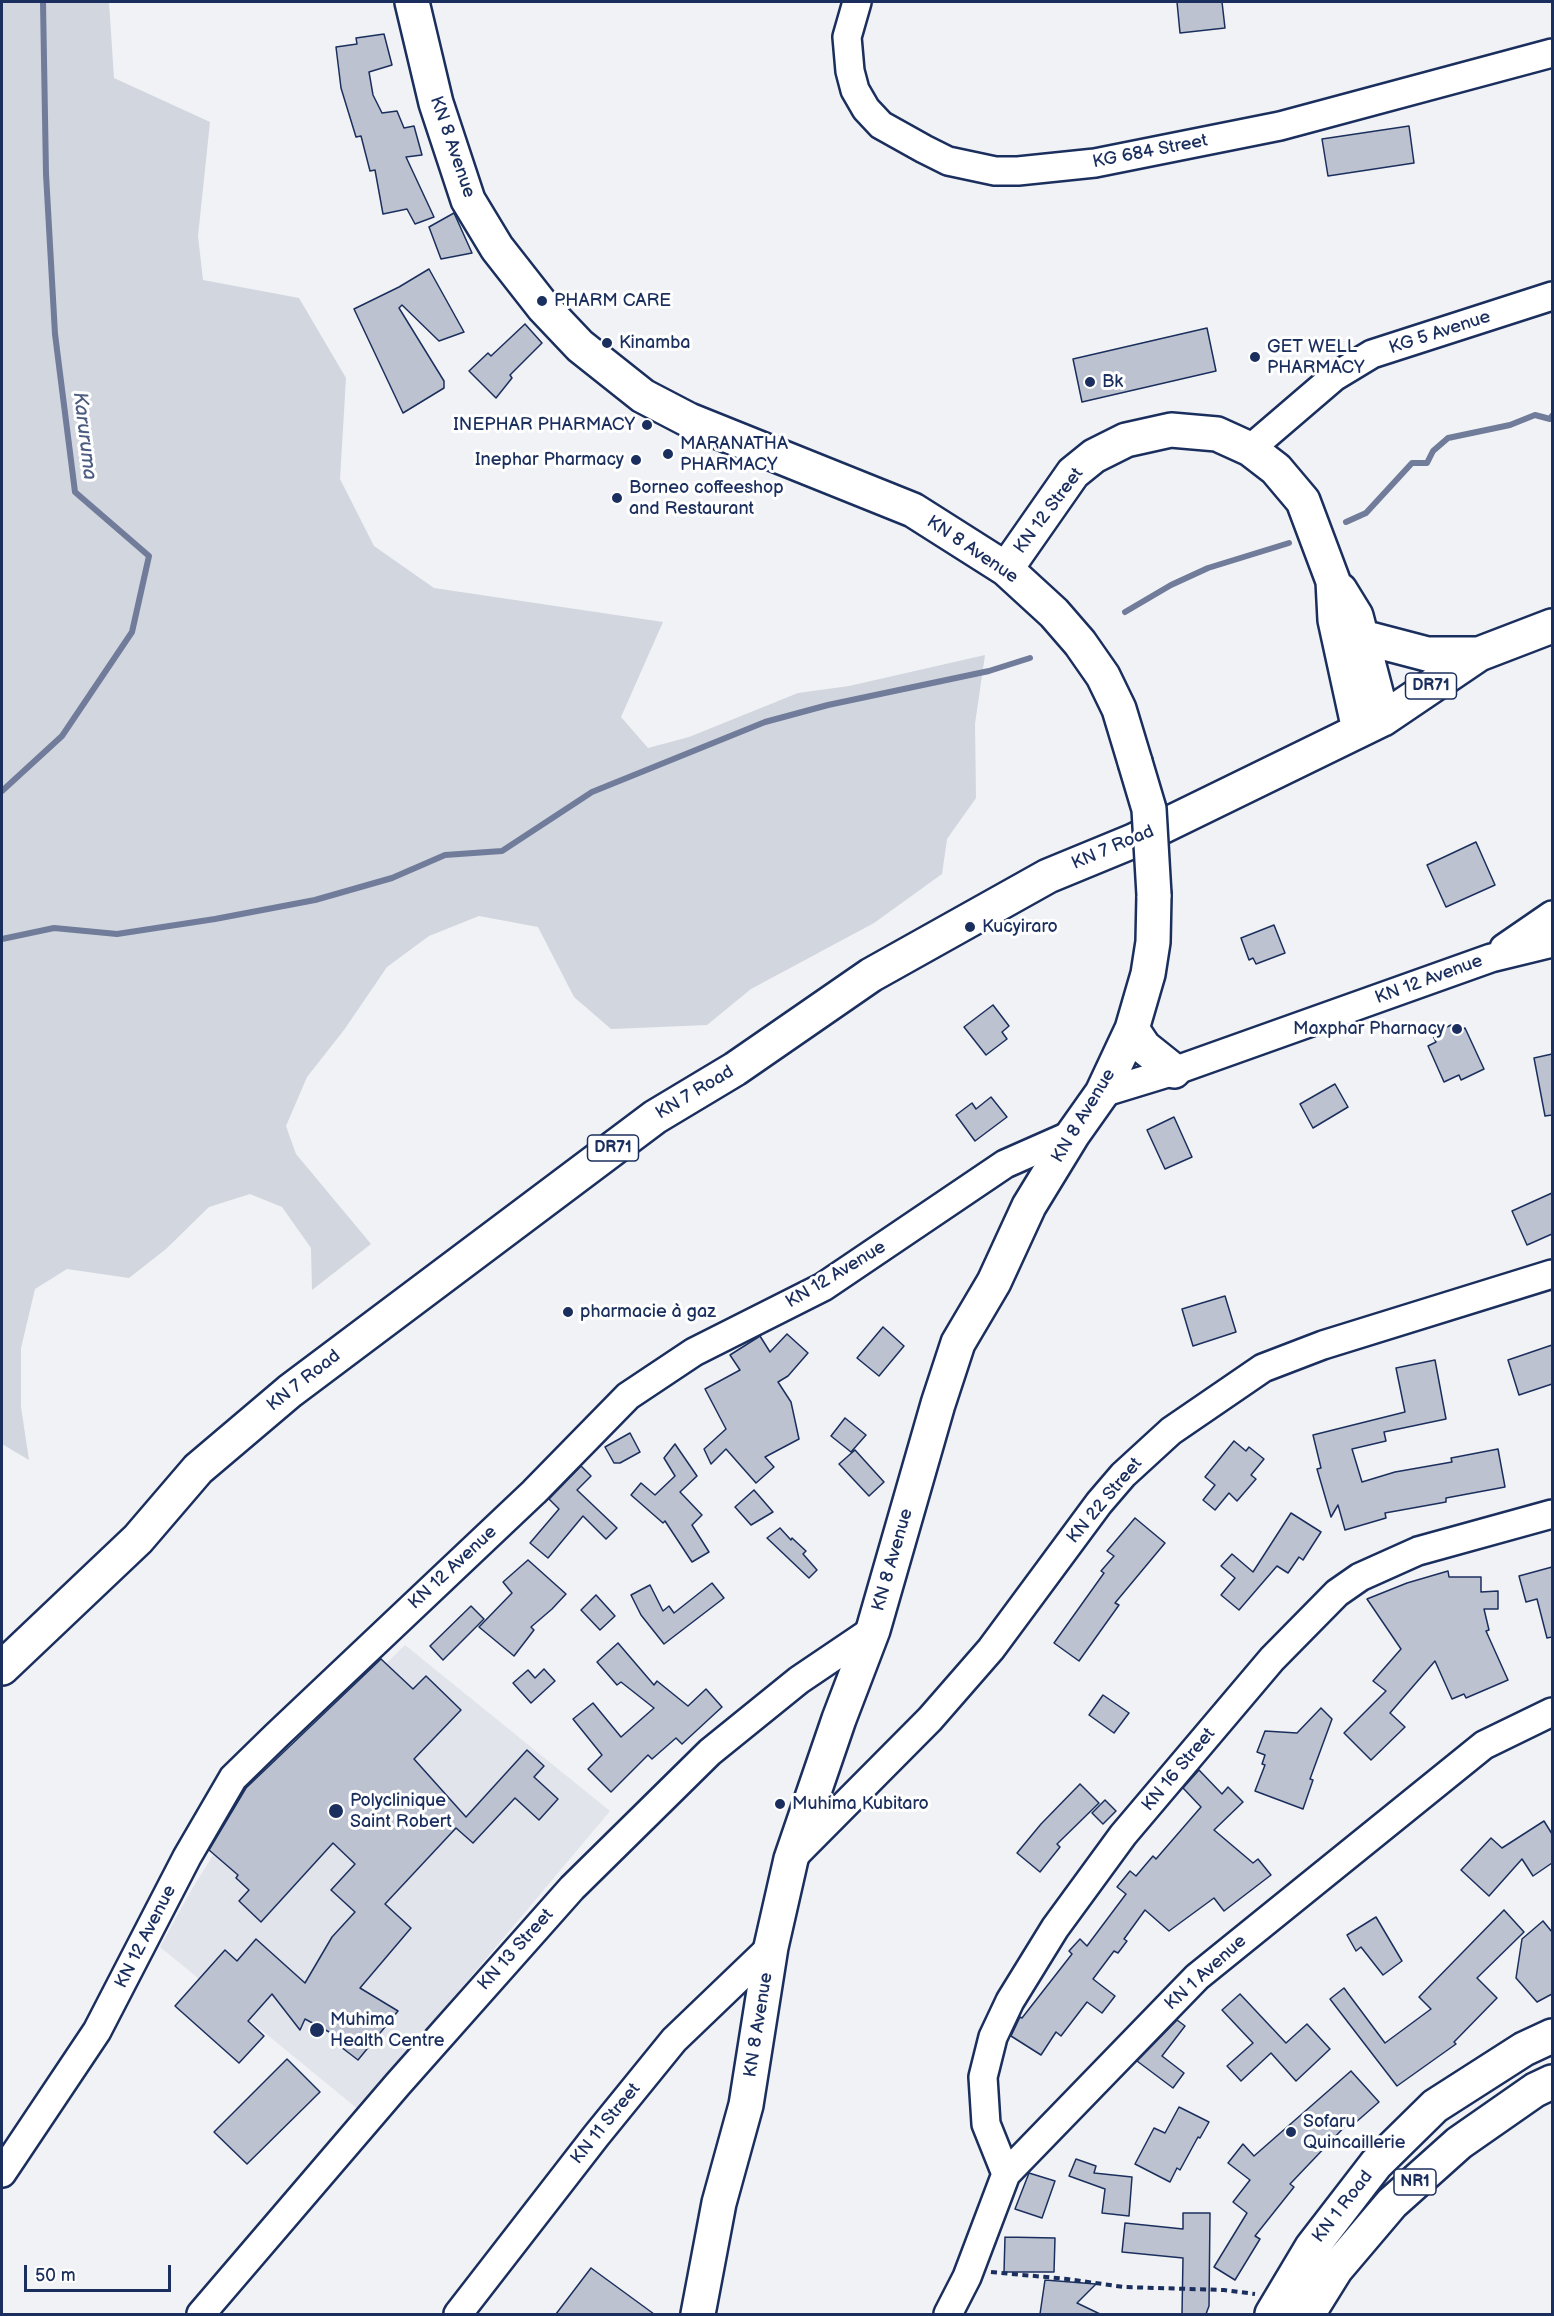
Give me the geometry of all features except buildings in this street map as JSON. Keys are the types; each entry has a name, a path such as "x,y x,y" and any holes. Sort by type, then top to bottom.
{"main road":[{"name":"KN 8 Avenue","path":"412,2 436,103 468,200 504,256 544,308 580,346 643,396 689,420 913,510 1006,569 1054,614 1080,643 1103,676 1119,709 1149,809 1154,895 1153,942 1148,974 1132,1029 1102,1093 1073,1134 1029,1206 994,1282 958,1343 938,1404 873,1630 839,1719 791,1858 771,1947 746,2105 719,2203 698,2314"},
{"name":"KN 12 Street","path":"1006,569 1073,473 1094,456 1126,440 1171,430 1217,435 1250,449 1276,468 1303,501 1333,581 1335,620 1347,682 1371,725"},
{"name":"KN 12 Street","path":"1333,581 1347,597 1362,637 1371,725"},
{"name":"DR71","path":"1371,725 1479,654 1552,626"},
{"path":"1362,637 1427,654 1479,654"},
{"path":"1312,754 1336,716 1347,682"},
{"name":"KN 7 Road","path":"2,1668 138,1539 198,1469 214,1455 299,1384 655,1117 735,1069 871,975 1048,876 1132,841 1371,725"},
{"path":"1132,1029 1144,1047 1174,1071"},
{"name":"KN 1 Road","path":"1287,2309 1312,2247 1376,2164 1435,2106 1524,2049 1552,2036"},
{"name":"KN 1 Road","path":"1287,2309 1336,2269 1392,2203 1459,2143 1535,2090 1552,2082"}],"street":[{"name":"KG 684 Street","path":"857,2 849,27 848,48 850,71 855,90 866,109 881,125 948,161 995,171 1095,163 1280,126 1552,53"},
{"name":"KG 5 Avenue","path":"1250,449 1334,377 1372,354 1552,296"},
{"path":"1491,958 1552,915"},
{"name":"KN 12 Avenue","path":"1102,1093 1174,1071 1491,958 1552,943"},
{"name":"KN 12 Avenue","path":"2,2173 97,2031 187,1857 233,1778 276,1736 534,1492 628,1396 694,1352 823,1287 1005,1164 1073,1134"},
{"name":"KN 22 Street","path":"791,1858 930,1719 991,1650 1111,1489 1171,1431 1263,1368 1323,1345 1552,1274"},
{"name":"KN 16 Street","path":"1006,2174 986,2124 983,2077 993,2037 1010,2001 1055,1928 1123,1835 1272,1659 1337,1593 1360,1577 1418,1551 1552,1514"},
{"name":"KN 13 Street","path":"201,2314 398,2084 572,1888 710,1752 799,1680 873,1630"},
{"name":"KN 1 Avenue","path":"948,2314 970,2267 1006,2174 1197,1977 1484,1745 1552,1712"},
{"name":"KN 11 Street","path":"458,2314 596,2136 674,2040 771,1947"}],"path":[{"path":"970,2267 992,2272 1067,2279 1124,2288 1224,2290 1287,2309"}],"shaded area":[{"path":"2,2 109,2 114,78 210,122 198,236 203,280 299,298 346,378 340,479 374,546 434,588 663,622 621,717 648,748 689,737 798,693 849,686 985,655 975,724 976,798 947,839 942,874 874,923 751,989 707,1025 611,1029 574,997 538,927 479,916 429,936 387,967 344,1030 307,1077 286,1126 296,1154 371,1244 312,1290 311,1248 282,1207 250,1194 209,1207 166,1249 129,1278 67,1269 35,1289 21,1348 21,1407 29,1460 2,1444"},
{"path":"405,1645 610,1811 359,2110 160,1947 189,1894 245,1803"}],"waterway":[{"name":"Karuruma","path":"2,791 62,736 132,632 149,556 75,492 55,334 46,174 43,2"},
{"path":"1346,522 1366,513 1412,463 1427,463 1433,451 1448,438 1510,425 1535,415 1550,419 1552,416"},
{"path":"1125,612 1171,585 1208,568 1289,543"},
{"path":"2,939 54,928 117,934 215,919 315,900 392,878 445,855 502,851 592,792 765,722 828,705 989,671 1030,658"}],"place":[{"name":"PHARM CARE","path":"542,301"},
{"name":"Kinamba","path":"607,343"},
{"name":"GET WELL PHARMACY","path":"1255,357"},
{"name":"Bk","path":"1090,382"},
{"name":"INEPHAR PHARMACY","path":"647,425"},
{"name":"MARANATHA PHARMACY","path":"668,454"},
{"name":"Inephar Pharmacy","path":"636,460"},
{"name":"Borneo coffeeshop and Restaurant","path":"617,498"},
{"name":"Kucyiraro","path":"970,927"},
{"name":"Maxphar Pharnacy","path":"1457,1029"},
{"name":"pharmacie à gaz","path":"568,1312"},
{"name":"Muhima Kubitaro","path":"780,1804"},
{"name":"Polyclinique Saint Robert","path":"336,1811"},
{"name":"Muhima Health Centre","path":"317,2030"},
{"name":"Sofaru Quincaillerie","path":"1291,2132"}]}
